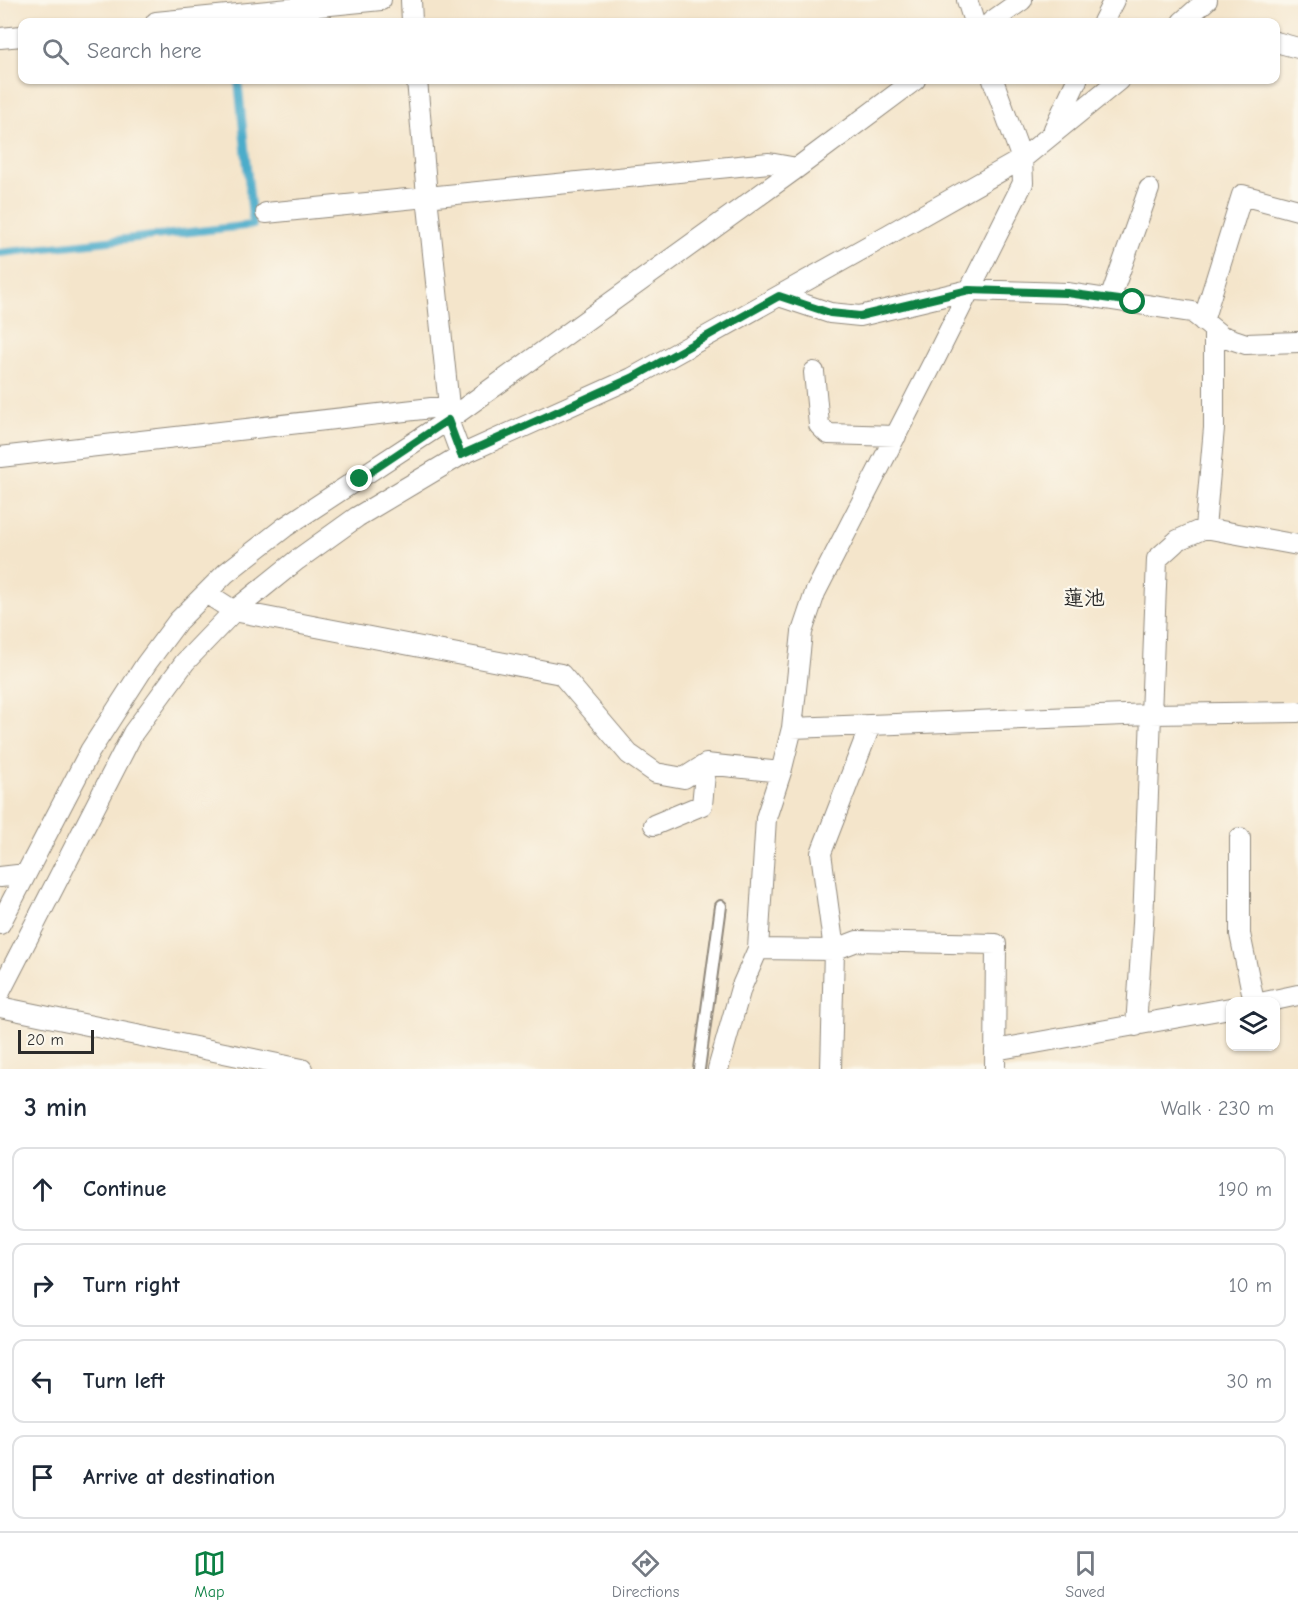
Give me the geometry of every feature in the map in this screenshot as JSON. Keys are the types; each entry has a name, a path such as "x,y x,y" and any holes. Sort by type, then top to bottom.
{"street":[{"path":"197,18 381,0"},
{"path":"411,0 412,18"},
{"path":"967,0 973,18"},
{"path":"997,18 1022,0"},
{"path":"1106,18 1114,0"},
{"path":"0,38 18,36"},
{"path":"1280,43 1298,48"},
{"path":"417,84 426,196 449,413 461,455"},
{"path":"0,924 90,751 146,664 178,621 226,573 285,527 797,168 910,84"},
{"path":"718,1069 741,988 758,949 766,818 792,728 802,632 814,593 1023,183 1022,159 994,84"},
{"path":"1051,135 1075,84"},
{"path":"0,992 134,733 185,662 234,611 297,560 357,516 461,455 632,378 1022,159 1114,84"},
{"path":"266,213 769,163 797,168"},
{"path":"1110,299 1149,189"},
{"path":"1205,528 1215,428 1209,326 1242,195 1298,210"},
{"path":"779,296 830,313 860,316 969,290 1067,293 1192,312 1222,336 1246,344 1298,342"},
{"path":"814,372 819,425 828,434 896,436"},
{"path":"0,456 449,413"},
{"path":"1136,1026 1143,923 1157,559 1178,540 1205,528 1298,545"},
{"path":"206,593 234,611 561,674 629,754 656,773 684,778 706,764 781,772"},
{"path":"792,728 1151,714 1298,712"},
{"path":"831,1069 834,950 821,853 870,726"},
{"path":"654,825 702,805 706,764"},
{"path":"1240,838 1240,934 1253,997"},
{"path":"0,877 26,874"},
{"path":"758,949 834,950 857,941 996,944 995,1060 1136,1026 1226,1009"},
{"path":"1280,999 1298,995"},
{"path":"0,1006 302,1069"}],"lane":[{"path":"699,1069 721,906"}],"waterway":[{"path":"0,253 253,225 238,84"}],"district":[{"name":"蓮池","path":"1084,598"}],"route":[{"path":"360,479 448,420 461,455 632,378 779,296 830,313 860,316 969,290 1067,293 1133,302"}]}
